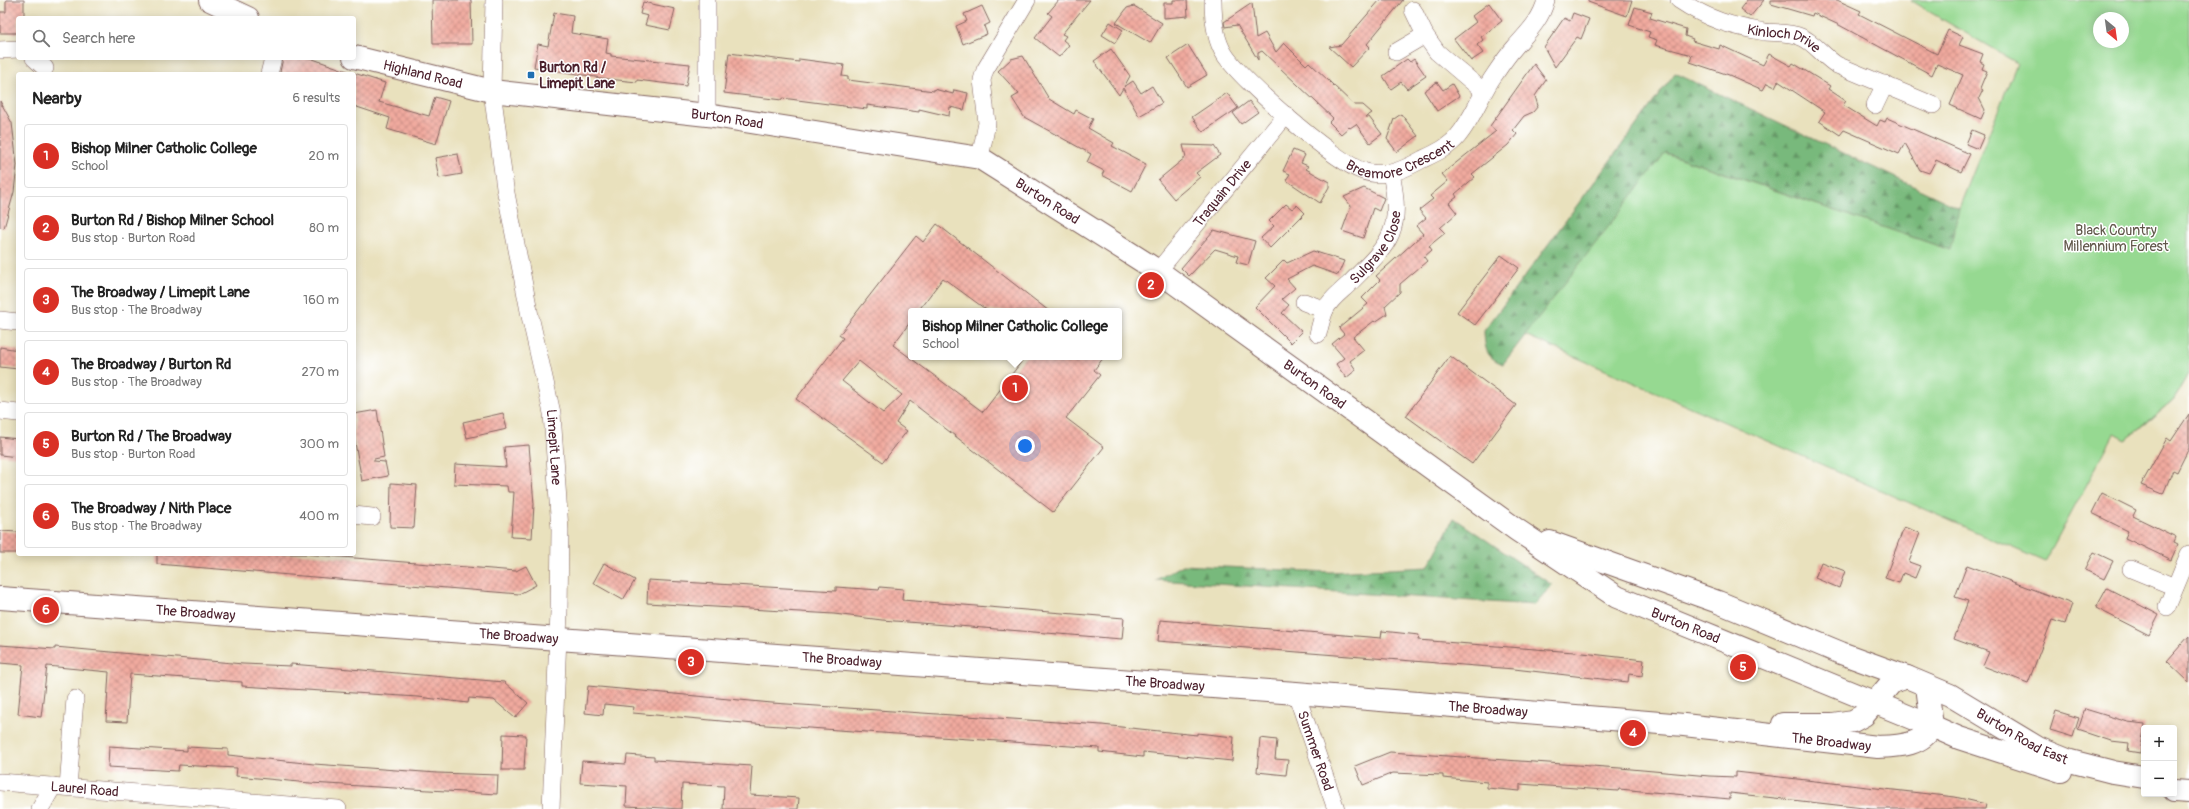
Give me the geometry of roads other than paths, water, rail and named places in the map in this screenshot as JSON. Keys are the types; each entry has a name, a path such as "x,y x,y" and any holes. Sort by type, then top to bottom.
{"main road":[{"path":"210,0 244,16"},
{"name":"Highland Road","path":"356,57 492,91"},
{"name":"Burton Road","path":"492,91 707,115 980,158 1158,271 1516,530 1617,597 1875,701 1932,726"},
{"name":"Burton Road","path":"1516,530 1750,615 1840,653 1907,677"},
{"name":"The Broadway","path":"0,598 1296,693 1684,725 1878,747 1905,746 1919,740 1930,731 1932,726"},
{"path":"1750,615 1745,634 1747,637 1756,643 1808,664 1822,675 1829,683"},
{"name":"The Broadway","path":"1684,725 1839,723 1853,721 1864,715 1892,682 1907,677"},
{"name":"Burton Road East","path":"1907,677 1950,695 2038,748 2070,761 2113,772 2141,777"},
{"path":"1927,686 1932,726"},
{"name":"Burton Road East","path":"1932,726 1959,738 2068,773 2141,788"},
{"path":"2177,780 2189,780"},
{"path":"2177,791 2189,792"}],"street":[{"name":"Limepit Lane","path":"494,0 492,91 505,188 530,316 552,413 560,530 558,638 551,809"},
{"path":"707,0 707,115"},
{"path":"980,158 987,123 982,80 985,70 1027,0"},
{"name":"Breamore Crescent","path":"1213,0 1213,18 1225,55 1245,79 1286,115 1347,163 1363,171 1391,172 1417,163 1443,149 1457,137 1470,120 1483,91 1514,48 1538,22 1546,0"},
{"name":"Kinloch Drive","path":"1680,0 1698,13 1725,24 1766,32 1793,34 1804,38 1833,62 1933,105"},
{"path":"1412,10 1425,35 1437,52 1483,91"},
{"path":"1396,52 1425,35"},
{"path":"0,50 16,49"},
{"path":"270,72 272,60"},
{"path":"1876,105 1885,84"},
{"name":"Traquain Drive","path":"1158,271 1286,115"},
{"name":"Sulgrave Close","path":"1318,334 1325,310 1332,300 1378,255 1390,240 1397,202 1391,172"},
{"path":"1304,302 1325,310"},
{"path":"0,320 16,322"},
{"path":"0,412 16,413"},
{"path":"356,515 372,517"},
{"path":"2167,607 2189,554"},
{"path":"2131,569 2175,587"},
{"name":"Summer Road","path":"1296,693 1336,809"},
{"path":"40,809 61,786 75,699"},
{"name":"Laurel Road","path":"0,782 338,809"}],"place":[{"name":"Burton Rd / Limepit Lane","path":"531,75"},
{"name":"Burton Rd / Bishop Milner School","path":"1151,285"},
{"name":"Bishop Milner Catholic College","path":"1015,388"},
{"name":"The Broadway / Nith Place","path":"46,610"},
{"name":"The Broadway / Limepit Lane","path":"691,662"},
{"name":"Burton Rd / The Broadway","path":"1743,667"},
{"name":"The Broadway / Burton Rd","path":"1633,733"}],"park label":[{"name":"Black Country Millennium Forest","path":"2116,238"}]}
